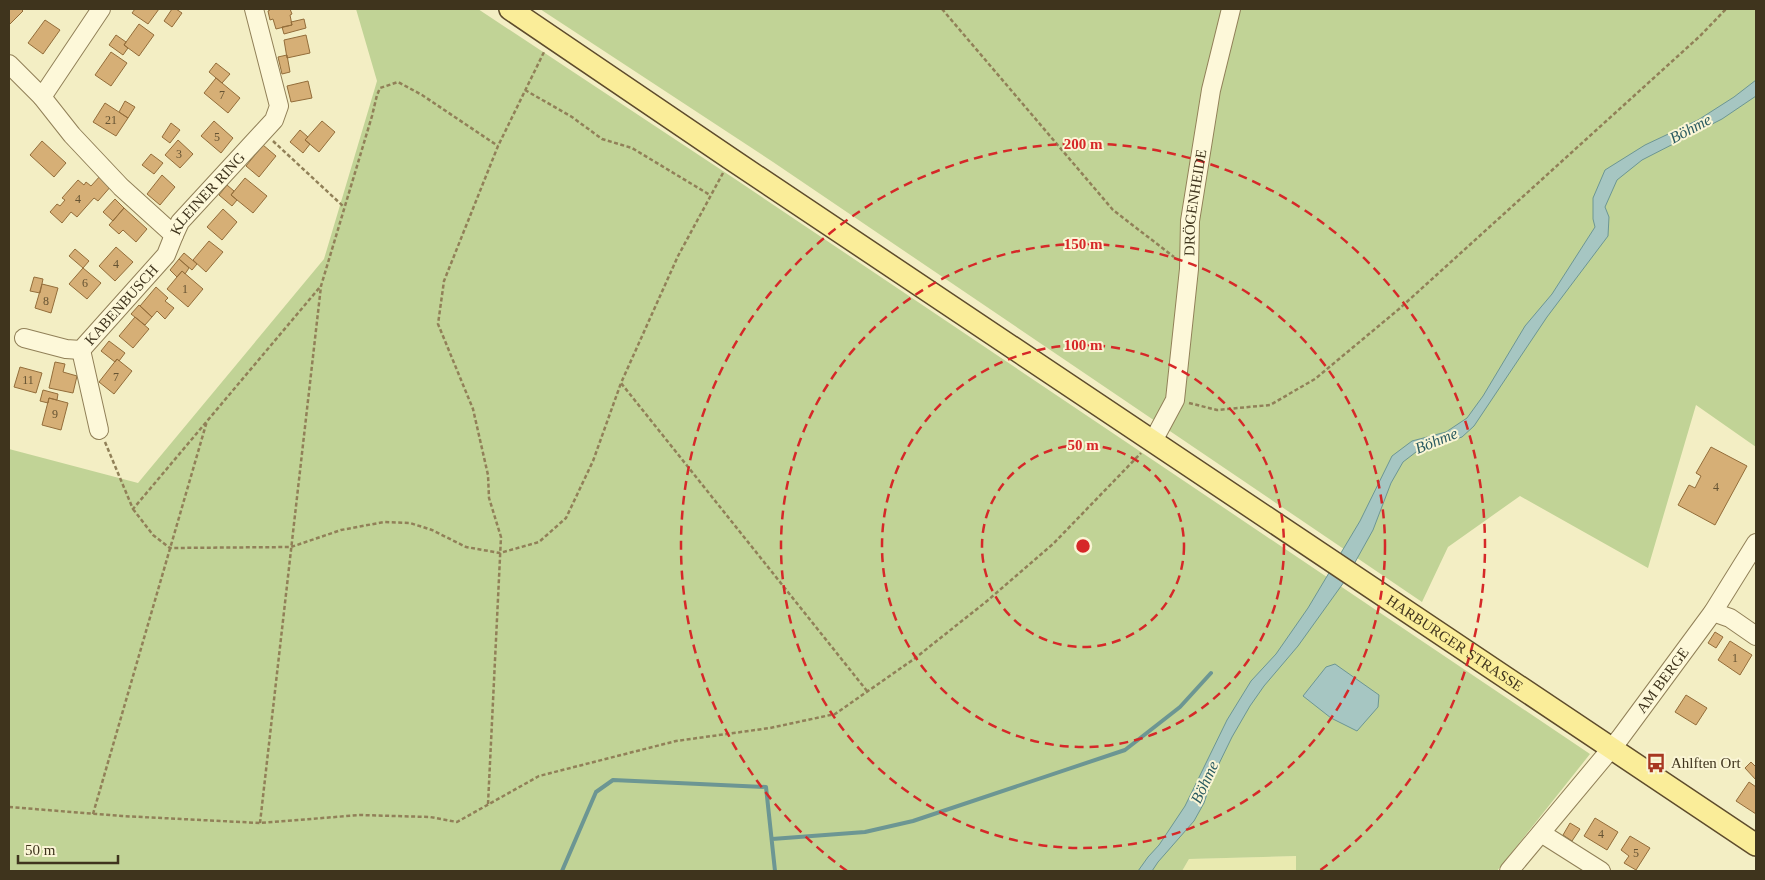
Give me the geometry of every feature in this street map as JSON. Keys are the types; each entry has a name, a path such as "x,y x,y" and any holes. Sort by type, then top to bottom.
{"main road":[{"name":"HARBURGER STRASSE","path":"510,9 1756,845"}],"street":[{"path":"42,97 101,9"},
{"name":"KLEINER RING","path":"9,64 42,97 72,135 121,187 174,235 180,222 274,120 279,106 254,9"},
{"name":"DRÖGENHEIDE","path":"1175,400 1189,268 1190,221 1211,90 1231,9"},
{"name":"KABENBUSCH","path":"24,338 81,350 166,255 174,235"},
{"path":"81,350 99,430"},
{"path":"1153,441 1175,400"},
{"name":"AM BERGE","path":"1509,871 1612,748 1713,612 1756,543"},
{"path":"1713,612 1730,618 1756,636"},
{"path":"1541,833 1601,871"}],"path":[{"path":"942,9 1113,210 1189,268"},
{"path":"1175,400 1217,410 1270,405 1315,379 1406,303 1700,36 1726,9"},
{"path":"488,805 501,537 489,498 488,476 473,409 438,324 444,281 498,146 552,37"},
{"path":"260,823 321,286 377,94 380,88 398,82 422,95 498,146"},
{"path":"525,90 572,117 602,139 632,148 710,195"},
{"path":"263,132 344,208"},
{"path":"99,430 133,508 153,535 170,548 291,546 342,530 384,522 410,523 432,530 466,547 500,554 538,542 566,518 593,461 621,383 678,256 731,159"},
{"path":"133,508 321,286"},
{"path":"621,383 867,691"},
{"path":"93,814 206,421"},
{"path":"9,807 93,814 260,823 360,815 430,817 457,822 539,776 676,741 770,728 835,714 921,653 987,601 1053,544 1153,441"}],"green space":[{"path":"356,9 478,9 738,181 1590,754 1497,871 1296,871 1296,856 1189,859 1182,871 9,871 9,449 138,483 324,259 377,81"},
{"path":"540,9 1756,9 1756,447 1696,405 1648,568 1520,496 1448,547 1422,602 773,162"},
{"path":"1297,856 1296,871 1182,871 1189,859"}],"water":[{"name":"Böhme","path":"1756,80 1756,96 1722,119 1642,160 1617,180 1605,207 1609,217 1608,236 1547,317 1474,426 1462,437 1416,452 1403,462 1391,483 1373,530 1344,582 1298,646 1264,686 1250,706 1213,776 1204,803 1194,821 1152,871 1138,871 1159,845 1185,806 1227,720 1251,681 1276,654 1308,608 1360,521 1392,456 1412,441 1446,432 1467,418 1483,396 1525,326 1552,294 1595,227 1593,198 1605,170 1645,145 1698,120 1734,97"},
{"path":"1335,664 1379,695 1378,707 1357,731 1331,718 1303,696 1326,667"}],"building":[{"path":"9,9 21,9 23,11 9,25"},
{"path":"135,9 159,9 148,24 132,13"},
{"path":"172,9 182,13 172,27 164,21"},
{"path":"270,9 290,9 292,25 276,29 273,19 270,20 268,11"},
{"path":"304,19 306,28 284,34 282,27 292,25 291,22"},
{"path":"45,20 60,30 43,54 28,43"},
{"path":"139,24 154,35 139,56 124,45"},
{"path":"116,35 126,42 124,45 128,48 123,55 109,45"},
{"path":"306,35 310,53 287,58 284,40"},
{"path":"111,52 127,63 111,86 95,75"},
{"path":"287,55 290,72 282,74 278,57"},
{"path":"216,63 230,74 222,83 209,72"},
{"path":"216,78 240,98 228,113 204,93"},
{"path":"308,81 312,98 291,102 287,86"},
{"path":"125,101 135,107 128,118 119,112"},
{"path":"105,103 128,118 116,136 93,122"},
{"path":"214,121 233,138 221,153 201,136"},
{"path":"322,121 335,132 319,152 305,140"},
{"path":"171,123 180,130 170,143 162,137"},
{"path":"300,130 308,137 305,140 310,144 303,153 290,142"},
{"path":"178,140 193,154 180,168 165,155"},
{"path":"42,141 66,163 54,177 30,155"},
{"path":"263,145 276,156 259,177 246,166"},
{"path":"151,154 163,163 154,174 142,165"},
{"path":"101,175 112,185 98,201 94,198 77,217 71,212 62,223 50,212 57,204 60,206 65,200 62,198 78,180 84,185 86,182 91,186"},
{"path":"162,175 175,187 160,205 147,194"},
{"path":"245,178 267,196 253,213 231,195"},
{"path":"227,185 234,191 231,195 237,200 232,206 219,195"},
{"path":"115,199 124,208 113,221 103,212"},
{"path":"124,208 147,229 136,242 123,230 119,234 109,225"},
{"path":"223,209 237,222 222,240 207,227"},
{"path":"209,241 223,252 206,272 193,260"},
{"path":"116,247 133,262 115,281 99,266"},
{"path":"75,249 89,261 83,268 69,256"},
{"path":"184,253 197,264 192,270 179,259"},
{"path":"179,259 189,268 185,274 182,271 177,277 170,270"},
{"path":"83,268 101,283 87,299 69,284"},
{"path":"182,271 203,289 188,307 167,289"},
{"path":"34,277 43,279 40,293 30,291"},
{"path":"42,284 58,288 51,313 35,308"},
{"path":"156,287 168,298 165,301 174,308 165,319 157,311 152,317 140,306"},
{"path":"139,305 152,317 145,325 131,314"},
{"path":"135,317 149,329 133,348 119,336"},
{"path":"109,341 125,353 119,361 117,359 115,362 101,351"},
{"path":"117,359 132,371 114,394 99,382"},
{"path":"55,362 65,364 63,372 77,376 73,393 49,388"},
{"path":"20,367 42,373 36,393 14,387"},
{"path":"43,390 58,394 57,400 49,398 48,403 40,401"},
{"path":"49,398 68,403 61,430 42,425"},
{"path":"1711,447 1747,466 1715,525 1678,505 1689,485 1695,488 1701,476 1696,473"},
{"path":"1715,632 1723,637 1716,648 1708,643"},
{"path":"1730,641 1752,655 1740,675 1718,660"},
{"path":"1686,695 1707,708 1696,725 1675,712"},
{"path":"1751,762 1756,767 1756,780 1745,768"},
{"path":"1749,782 1756,787 1756,814 1736,801"},
{"path":"1595,818 1618,832 1607,850 1584,836"},
{"path":"1570,823 1580,829 1572,841 1563,835"},
{"path":"1630,836 1650,848 1636,870 1624,863 1629,856 1621,850"}],"waterway":[{"path":"772,839 865,832 913,821 1125,750 1180,707 1211,673"},
{"path":"562,871 596,792 613,780 766,787 775,871"}],"place":[{"name":"Ahlften Ort","path":"1656,763"}]}
